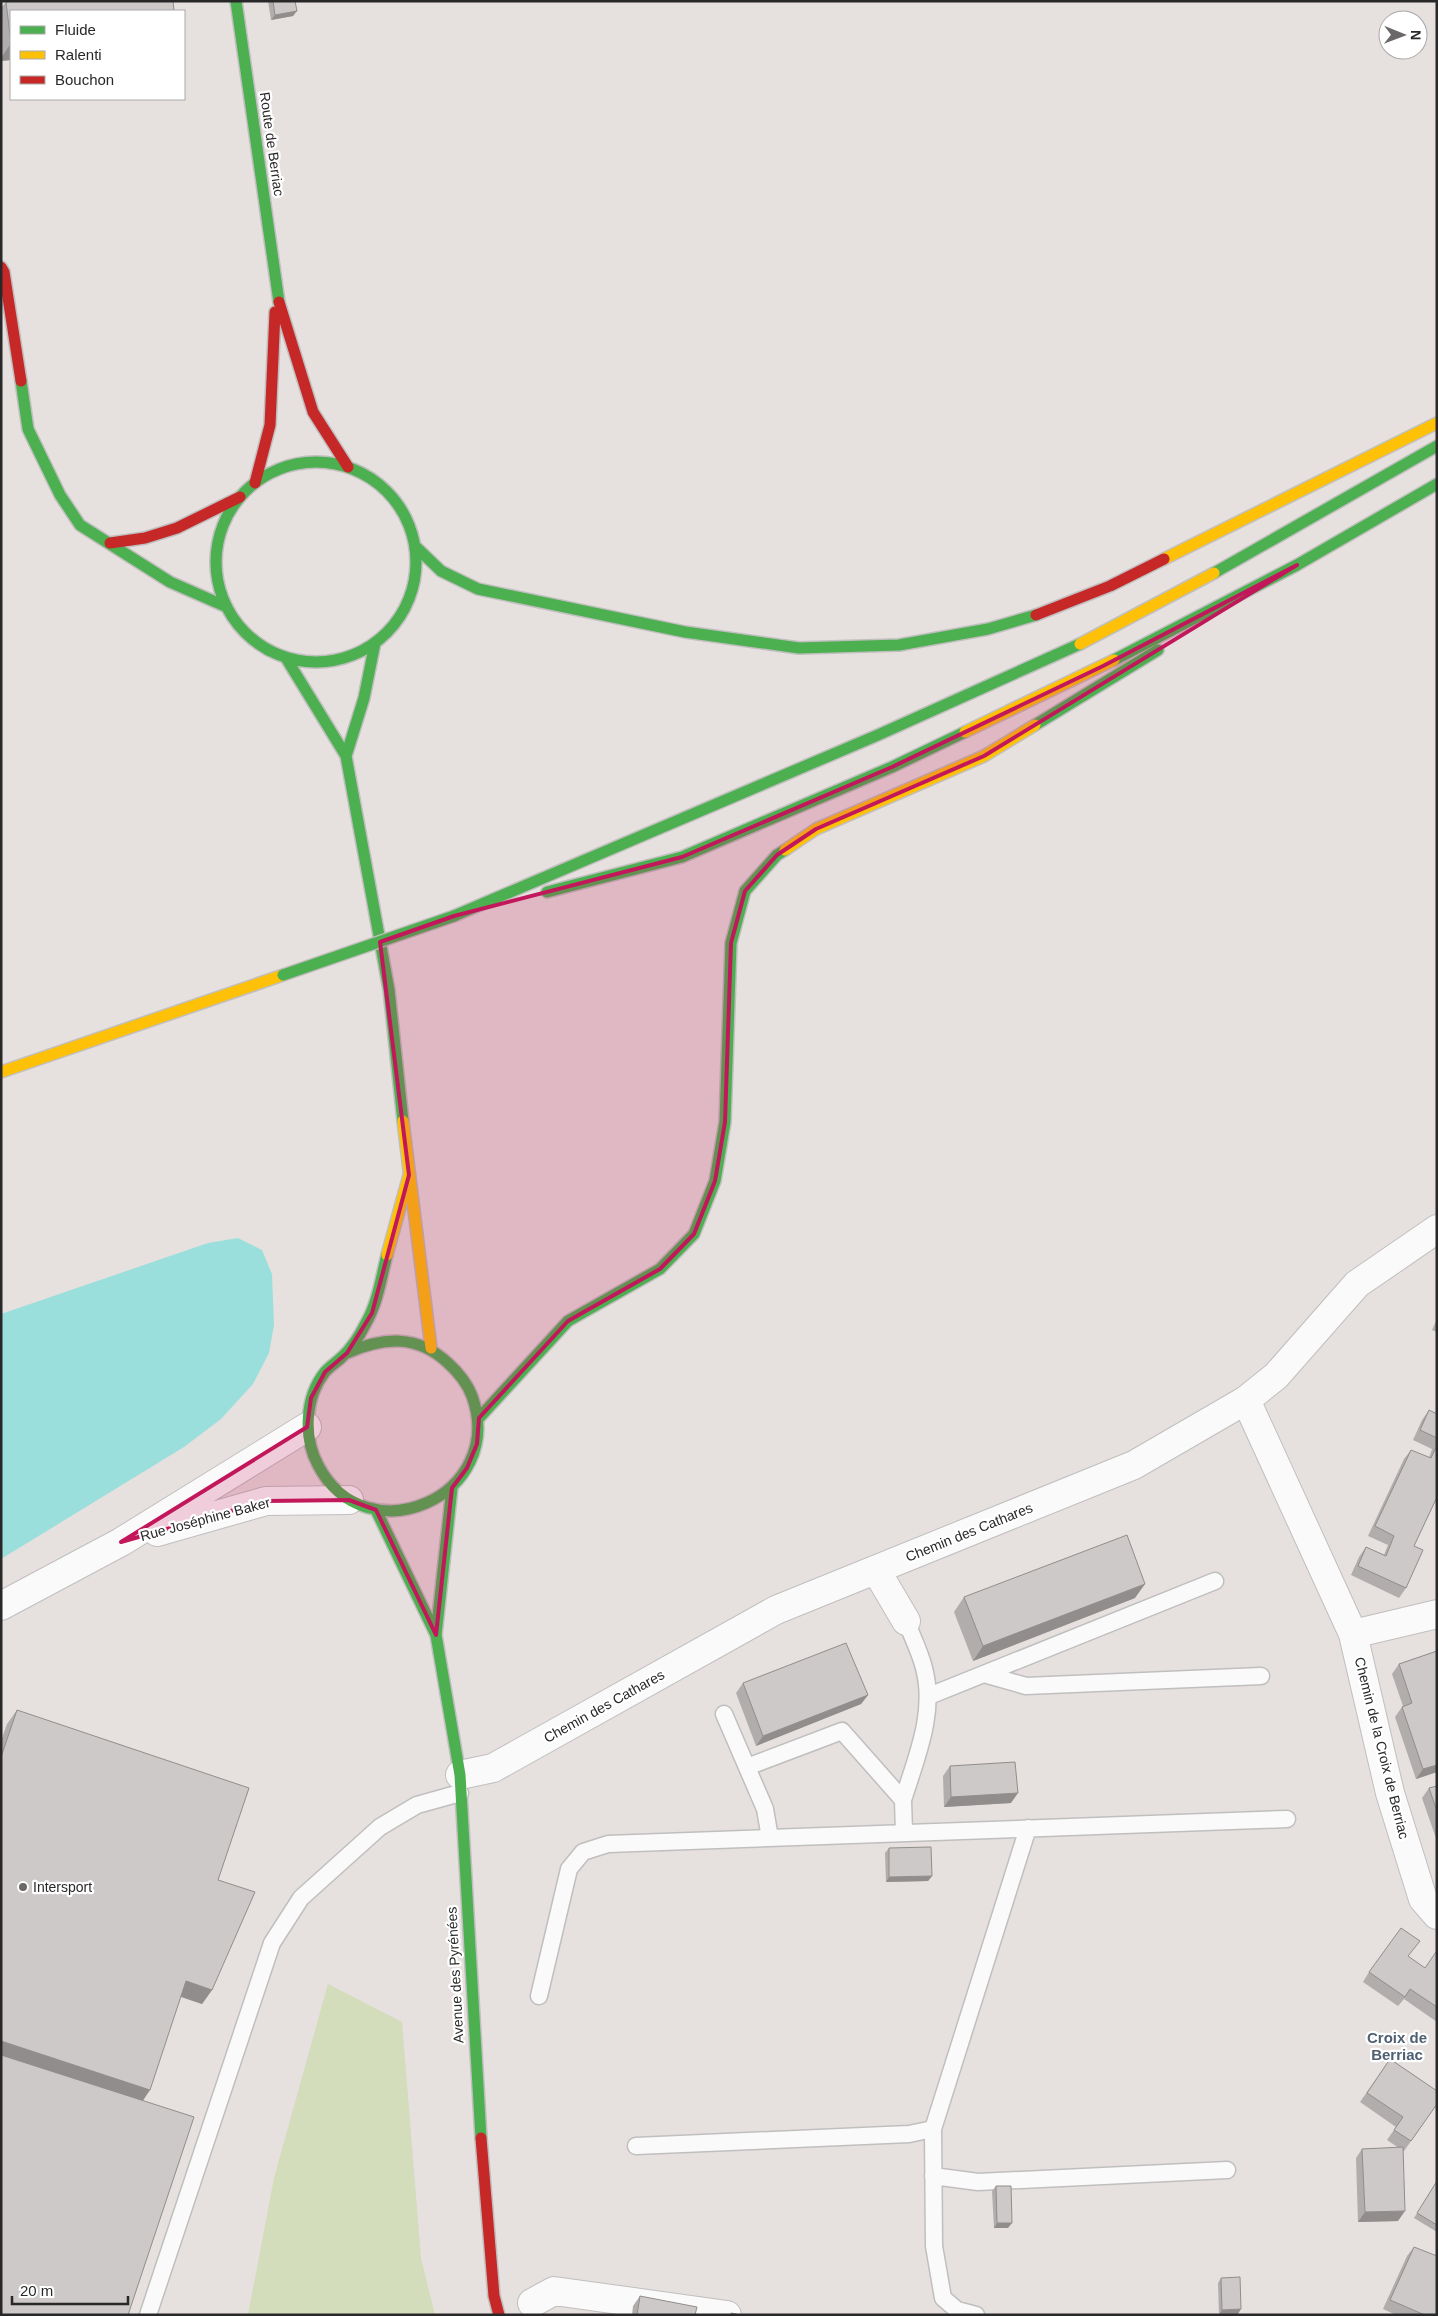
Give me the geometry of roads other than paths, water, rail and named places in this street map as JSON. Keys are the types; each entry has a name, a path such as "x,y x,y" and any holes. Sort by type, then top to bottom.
{"main road":[{"name":"Route de Berriac","path":"236,1 276,291 312,412 348,467"},
{"path":"1,267 4,272 28,428 60,495 80,525 170,582 227,607"},
{"name":"Route de Berriac","path":"255,483 270,425 276,291"},
{"path":"415,546 440,572 478,589 685,632 799,648 899,645 988,629 1042,613 1110,586 1437,423"},
{"path":"1,1072 454,916 878,735 1091,639 1276,539 1437,446"},
{"path":"110,543 145,538 177,528 240,497 255,483 283,467 316,462 348,467 364,474 392,497 402,512 415,546 415,573 408,600 394,624 375,643 348,657 317,662 286,658 268,650 251,639 237,624 227,607 216,570 217,550 221,531 240,497"},
{"path":"479,1418 513,1384 568,1321 660,1269 694,1234 715,1182 726,1122 730,943 745,891 777,854 816,829 984,756 1297,565 1437,484"},
{"path":"454,916 682,857 892,767 1103,666 1297,565"},
{"path":"346,756 364,698 375,643"},
{"path":"286,658 346,756 389,990 409,1175 431,1348"},
{"path":"347,1353 374,1342 403,1340 431,1348 454,1366 471,1389 479,1418 477,1444 467,1468 452,1488 430,1503 406,1511 376,1510 349,1500 327,1481 312,1455 307,1427 311,1398 325,1372 347,1353 372,1313 409,1175"},
{"name":"Avenue des Pyrénées","path":"452,1488 436,1635 460,1784 477,2088 496,2305"},
{"name":"Avenue des Pyrénées","path":"376,1510 436,1635"}],"street":[{"name":"Chemin des Cathares","path":"460,1784 493,1768 776,1610 1134,1465 1246,1400 1276,1376 1357,1284 1437,1229"},
{"name":"Chemin de la Croix de Berriac","path":"1246,1400 1352,1634 1390,1793 1423,1899 1437,1915"},
{"name":"Rue Joséphine Baker","path":"1,1606 121,1542 307,1427"},
{"name":"Rue Joséphine Baker","path":"121,1542 266,1501 349,1500"},
{"path":"876,1570 906,1621"},
{"path":"1352,1634 1437,1614"},
{"path":"496,2305 535,2309 554,2291 727,2315"}],"lane":[{"path":"929,1696 1215,1582"},
{"path":"904,1833 903,1800 924,1730 929,1696 924,1667 906,1621"},
{"path":"984,1674 1026,1686 1261,1676"},
{"path":"724,1714 765,1809 770,1838"},
{"path":"747,1768 842,1731 903,1800"},
{"path":"148,2315 272,1943 301,1898 380,1827 417,1805 460,1784"},
{"path":"539,1996 569,1869 583,1852 608,1844 1287,1819"},
{"path":"976,2315 957,2310 943,2298 934,2246 933,2129 1028,1828"},
{"path":"636,2146 910,2134 933,2129"},
{"path":"933,2176 978,2182 1227,2170"}],"water":[{"path":"238,1238 262,1250 272,1274 274,1325 269,1353 253,1384 221,1419 184,1447 1,1559 1,1314 208,1243"}],"place":[{"name":"Intersport","path":"23,1887"}],"district":[{"name":"Croix de Berriac","path":"1397,2046"}]}
